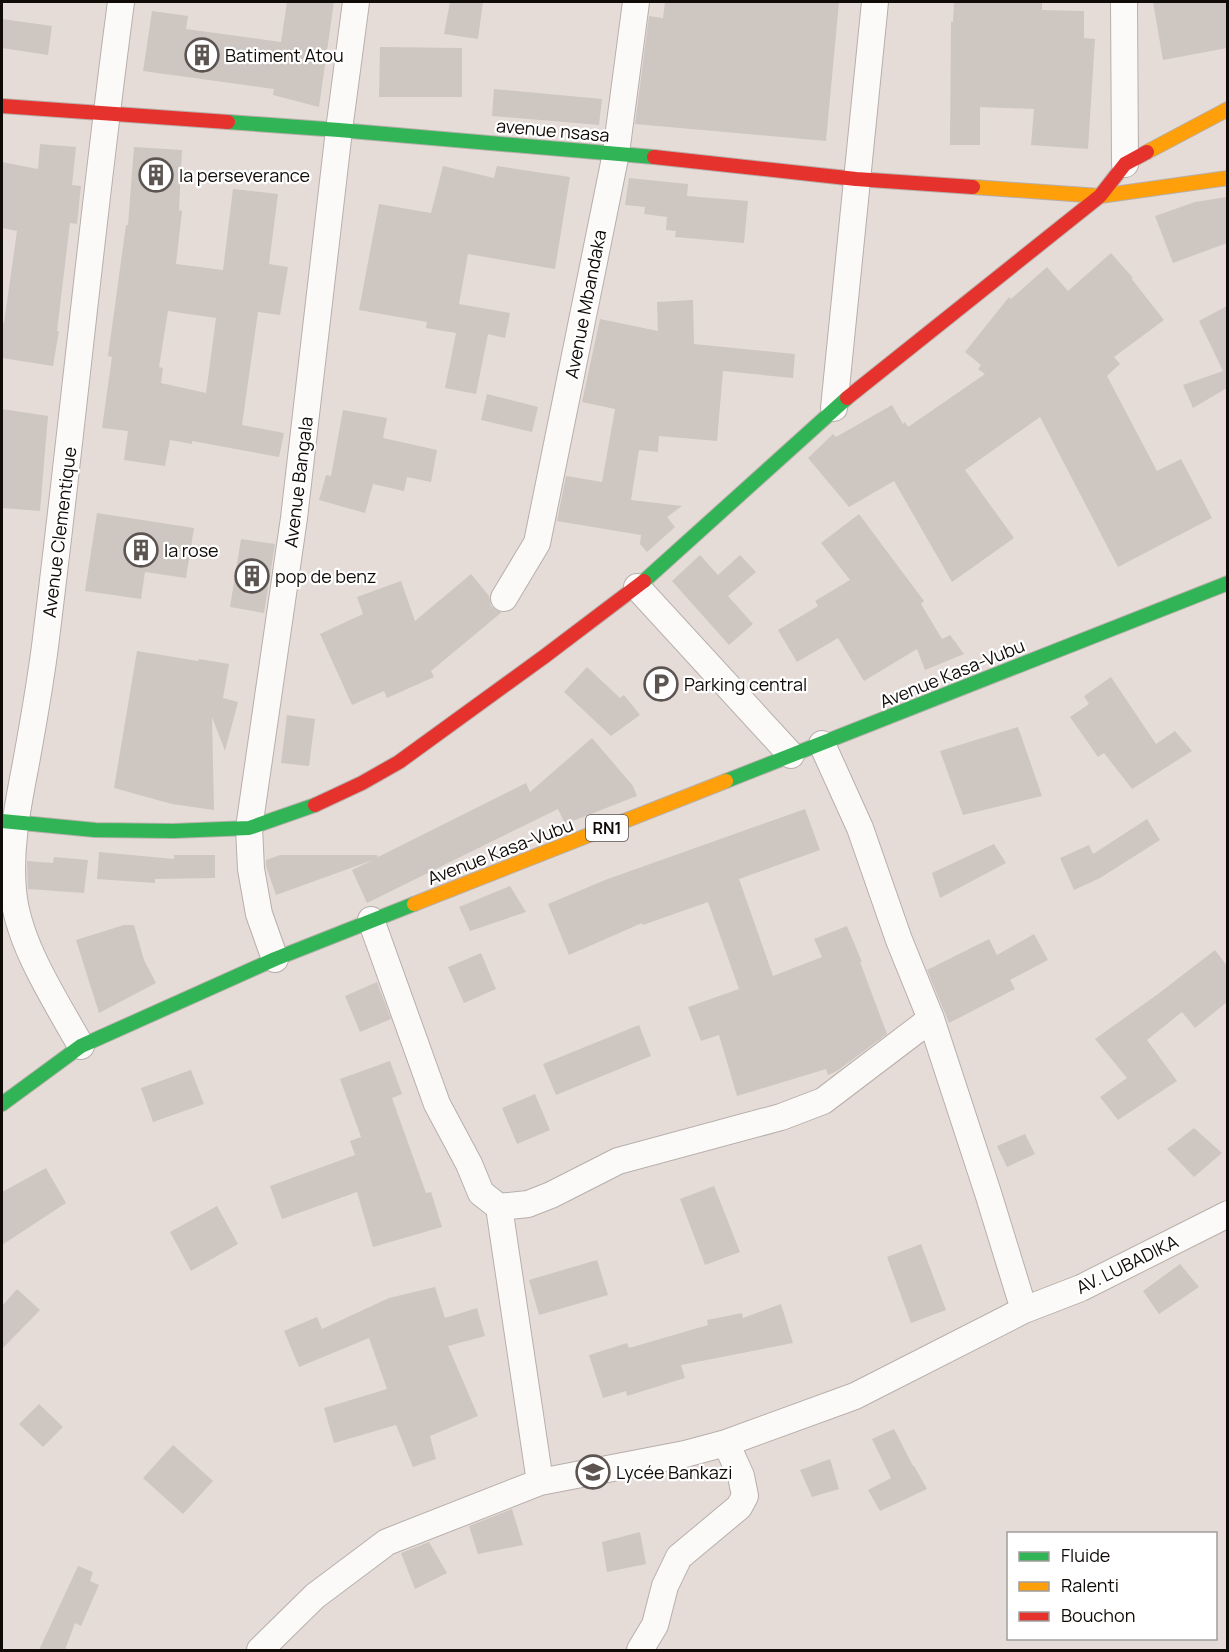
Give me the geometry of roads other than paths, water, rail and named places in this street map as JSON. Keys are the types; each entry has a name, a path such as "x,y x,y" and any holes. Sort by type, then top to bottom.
{"main road":[{"name":"avenue nsasa","path":"2,106 339,130 616,153 856,179 1100,196 1227,178"},
{"path":"8,821 95,830 173,831 249,828 322,803 399,762 637,587 834,408 1100,196 1125,164 1227,109"},
{"name":"Avenue Kasa-Vubu","path":"2,1104 81,1046 275,959 1227,583"}],"street":[{"name":"Avenue Clementique","path":"81,1046 32,956 20,926 13,894 8,821 41,682 106,114 121,2"},
{"name":"Avenue Bangala","path":"275,959 259,914 251,869 249,828 294,518 356,2"},
{"name":"Avenue Mbandaka","path":"504,598 537,543 616,153 636,2"},
{"path":"834,408 875,2"},
{"path":"1124,2 1125,164"},
{"path":"637,587 790,755"},
{"path":"822,744 860,828 899,940 931,1018 1024,1310"},
{"path":"371,920 437,1104 469,1164 481,1193 499,1207 540,1482"},
{"path":"499,1207 528,1204 618,1161 782,1117 823,1101 931,1018"},
{"name":"AV. LUBADIKA","path":"260,1650 315,1596 387,1542 540,1482 685,1454 726,1443 855,1396 1024,1310 1081,1288 1227,1214"},
{"path":"640,1650 655,1625 665,1586 679,1557 739,1507 745,1496 741,1476 726,1443"}],"place":[{"name":"Batiment Atou","path":"202,55"},
{"name":"la perseverance","path":"156,175"},
{"name":"la rose","path":"141,550"},
{"name":"pop de benz","path":"252,576"},
{"name":"Parking central","path":"661,684"},
{"name":"Lycée Bankazi","path":"593,1472"}]}
